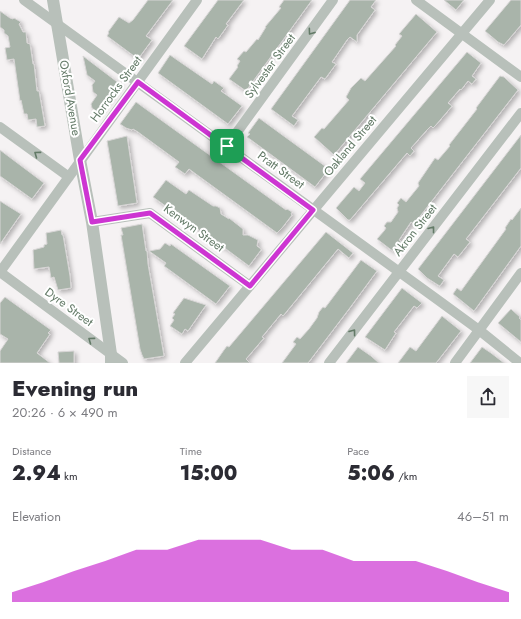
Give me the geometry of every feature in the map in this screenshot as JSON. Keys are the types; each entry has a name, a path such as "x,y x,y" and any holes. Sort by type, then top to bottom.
{"street":[{"name":"Pratt Street","path":"24,0 479,330 520,363"},
{"name":"Oxford Avenue","path":"53,0 92,222 111,359"},
{"name":"Horrocks Street","path":"0,272 197,0"},
{"name":"Sylvester Street","path":"227,146 333,0"},
{"path":"416,0 521,77"},
{"name":"Oakland Street","path":"184,363 490,0"},
{"name":"Akron Street","path":"329,363 521,113"},
{"path":"0,127 69,177"},
{"name":"Kenwyn Street","path":"92,222 150,213 250,286"},
{"name":"Dyre Street","path":"0,272 111,359 123,363"},
{"path":"454,363 521,273"}],"building":[{"path":"148,0 173,0 146,36 152,40 138,59 107,36 109,33 108,32 119,17 129,23"},
{"path":"218,0 244,0 226,24 228,25 218,39 216,37 202,59 184,46"},
{"path":"284,0 312,0 246,91 229,79 238,67 237,66 240,61 237,59 244,51 246,52 257,39 258,40 265,27 281,8 279,7"},
{"path":"350,0 376,0 371,7 375,10 357,35 357,42 350,37 347,40 332,62 336,64 325,79 321,77 292,116 298,120 294,126 271,109"},
{"path":"444,0 464,0 456,10"},
{"path":"511,0 521,0 521,25 504,45 485,31"},
{"path":"0,11 10,18 14,18 21,22 19,24 23,32 26,32 27,43 30,44 37,91 39,91 45,126 37,127 36,119 28,120 27,114 24,114 21,100 20,101 14,59 7,60 5,48 10,47 8,36 0,27"},
{"path":"416,14 437,32 334,155 314,137 322,128 324,129 349,100 346,97 351,88 361,78 365,81 396,46 395,45 402,36 399,34"},
{"path":"467,52 481,63 472,76 476,79 472,84 468,81 461,90 460,89 448,103 452,106 435,126 433,128 431,126 411,148 414,151 410,156 407,153 350,220 348,220 336,208 354,187 359,191 365,183 360,179"},
{"path":"170,55 212,84 214,81 224,88 221,91 242,106 228,124 158,73"},
{"path":"83,56 120,84 98,113 92,108 91,104 97,95 93,92 92,85 95,81 87,75"},
{"path":"500,76 504,77 518,90 414,224 411,222 399,240 401,241 393,251 377,239 386,228 384,226 387,222 391,222 398,212 397,208 399,205 397,203 401,198 406,202 419,186 418,183 435,158 438,160 450,146 449,145"},
{"path":"136,102 286,210 287,209 292,212 292,215 282,228 277,233 189,169 185,174 175,167 179,162 138,132 133,129 126,128 120,124"},
{"path":"259,118 329,169 315,187 247,137 250,134 248,133"},
{"path":"521,135 521,168 466,239 470,242 458,257 454,254 438,276 444,280 440,286 438,285 427,278 418,269"},
{"path":"127,136 137,203 118,206 107,141"},
{"path":"0,150 44,183 32,199 0,176"},
{"path":"166,180 186,194 189,190 213,206 220,208 221,214 229,218 243,229 243,235 248,235 258,240 257,246 261,250 249,266 222,246 221,247 214,243 199,230 153,197"},
{"path":"0,201 21,214 0,244"},
{"path":"521,208 521,246 474,311 453,294 457,288 461,291 506,229 505,228 511,219 512,220"},
{"path":"142,224 164,356 144,359 140,349 121,235 123,235 121,228"},
{"path":"61,230 71,288 58,290 54,277 51,278 49,267 34,269 33,250 44,247 44,245 47,244 46,233"},
{"path":"326,232 353,253 349,258 338,249 283,316 281,314 262,337 264,338 246,359 250,363 215,363 227,346 229,347"},
{"path":"165,243 170,246 171,244 230,286 216,304 164,266 166,263 149,251 160,249"},
{"path":"361,260 377,271 308,363 282,363 296,344 293,342 297,337 300,339 309,329 317,318 319,312 323,307 325,308"},
{"path":"402,288 422,303 417,308 414,306 394,332 396,333 385,350 365,337"},
{"path":"5,297 51,330 48,333 50,334 37,353 50,363 0,363 0,351 8,339 0,334 0,303"},
{"path":"184,298 206,305 188,331 185,329 182,334 170,326 174,320 172,318 175,314 173,313"},
{"path":"511,309 520,317 519,318 521,320 521,342 498,323"},
{"path":"442,316 461,331 436,363 398,363 410,347 416,351"},
{"path":"358,347 371,356 379,363 346,363"},
{"path":"482,347 491,353 504,363 470,363"},
{"path":"74,351 74,363 59,363 58,352"}],"route":[{"path":"138,82 227,146 313,210 250,286 150,213 92,222 80,160 138,82"}]}
